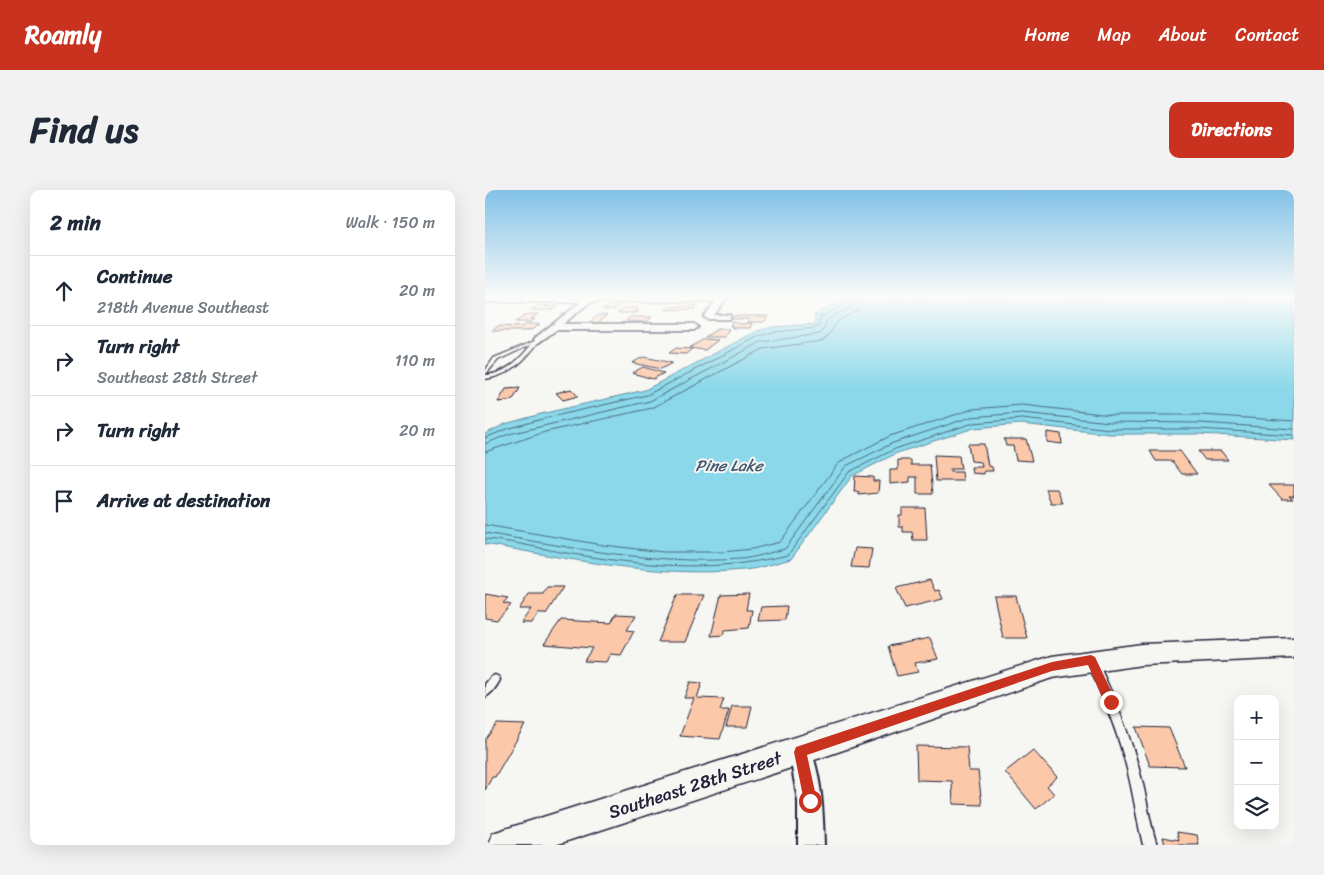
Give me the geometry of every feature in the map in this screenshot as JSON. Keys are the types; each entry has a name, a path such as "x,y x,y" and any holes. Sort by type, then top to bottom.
{"street":[{"path":"538,340 553,328"},
{"name":"Southeast 28th Street","path":"505,845 800,752 1052,667 1091,660 1157,653 1294,648"},
{"path":"800,752 810,801 811,845"}],"lane":[{"path":"538,340 509,371 492,378 485,376 496,359 538,340"},
{"path":"1091,660 1105,689 1127,748 1139,789 1150,845"},
{"path":"485,692 495,680"}],"water":[{"name":"Pine Lake","path":"771,328 1294,328 1294,440 1200,434 1109,434 1021,424 974,428 897,453 852,476 791,559 749,569 711,572 613,566 485,544 485,434 505,424 541,414 645,390 757,331"}],"building":[{"path":"496,328 535,328 525,331 492,331"},
{"path":"717,329 729,329 725,337 705,337"},
{"path":"704,339 718,340 705,350 689,348"},
{"path":"676,348 692,349 686,354 669,353"},
{"path":"643,357 672,363 661,369 632,363"},
{"path":"643,367 664,373 653,379 632,373"},
{"path":"520,388 514,398 509,401 498,402 506,389"},
{"path":"571,389 578,396 563,400 556,393"},
{"path":"1047,432 1061,434 1062,444 1047,442"},
{"path":"1004,439 1026,439 1032,461 1016,460 1013,446 1006,446"},
{"path":"968,444 984,444 988,466 992,467 993,471 984,471 984,474 972,473 971,467 982,467 981,462 971,461"},
{"path":"1150,451 1180,451 1197,474 1182,474 1172,461 1156,461"},
{"path":"1198,451 1221,451 1228,460 1205,460"},
{"path":"934,455 959,456 961,469 950,469 950,472 962,472 963,481 936,481"},
{"path":"898,460 911,460 911,465 930,465 933,494 917,494 917,477 910,477 910,482 890,484 890,470 898,470"},
{"path":"855,476 873,477 873,481 879,481 878,493 859,495 859,492 854,492"},
{"path":"1269,485 1294,485 1294,496 1289,496 1293,499 1282,499"},
{"path":"1046,489 1057,489 1063,503 1051,503"},
{"path":"902,508 925,508 927,540 913,540 912,532 903,532 903,527 899,527 899,515 902,515"},
{"path":"855,548 872,549 869,568 851,567"},
{"path":"930,580 935,591 939,590 943,599 905,608 896,588"},
{"path":"547,587 563,587 546,614 538,614 532,623 521,623 531,609 519,609 529,594 543,594"},
{"path":"485,594 508,598 503,603 511,605 497,620 485,618"},
{"path":"749,594 746,610 752,610 749,628 725,630 723,635 711,636 721,595"},
{"path":"677,595 704,595 685,642 658,642"},
{"path":"994,596 1016,596 1027,638 1003,638"},
{"path":"787,606 785,620 758,621 761,607"},
{"path":"616,614 636,615 627,630 634,631 621,655 610,654 606,662 584,661 592,648 544,644 561,620 611,623"},
{"path":"930,638 938,659 915,663 918,672 897,676 888,646"},
{"path":"690,682 702,683 697,698 724,699 720,710 729,710 720,739 680,736 694,698 684,698"},
{"path":"732,706 752,706 747,727 726,727"},
{"path":"497,724 525,725 495,777 492,777 485,790 485,740"},
{"path":"1136,727 1169,728 1185,767 1150,766"},
{"path":"916,746 967,747 969,771 978,771 982,805 953,804 952,781 917,780"},
{"path":"1033,750 1057,777 1047,786 1054,794 1036,809 1005,772"},
{"path":"1177,832 1197,835 1199,845 1165,845 1163,837 1179,840"}],"route":[{"path":"810,801 800,752 1022,676 1052,667 1091,660 1111,702"}]}
